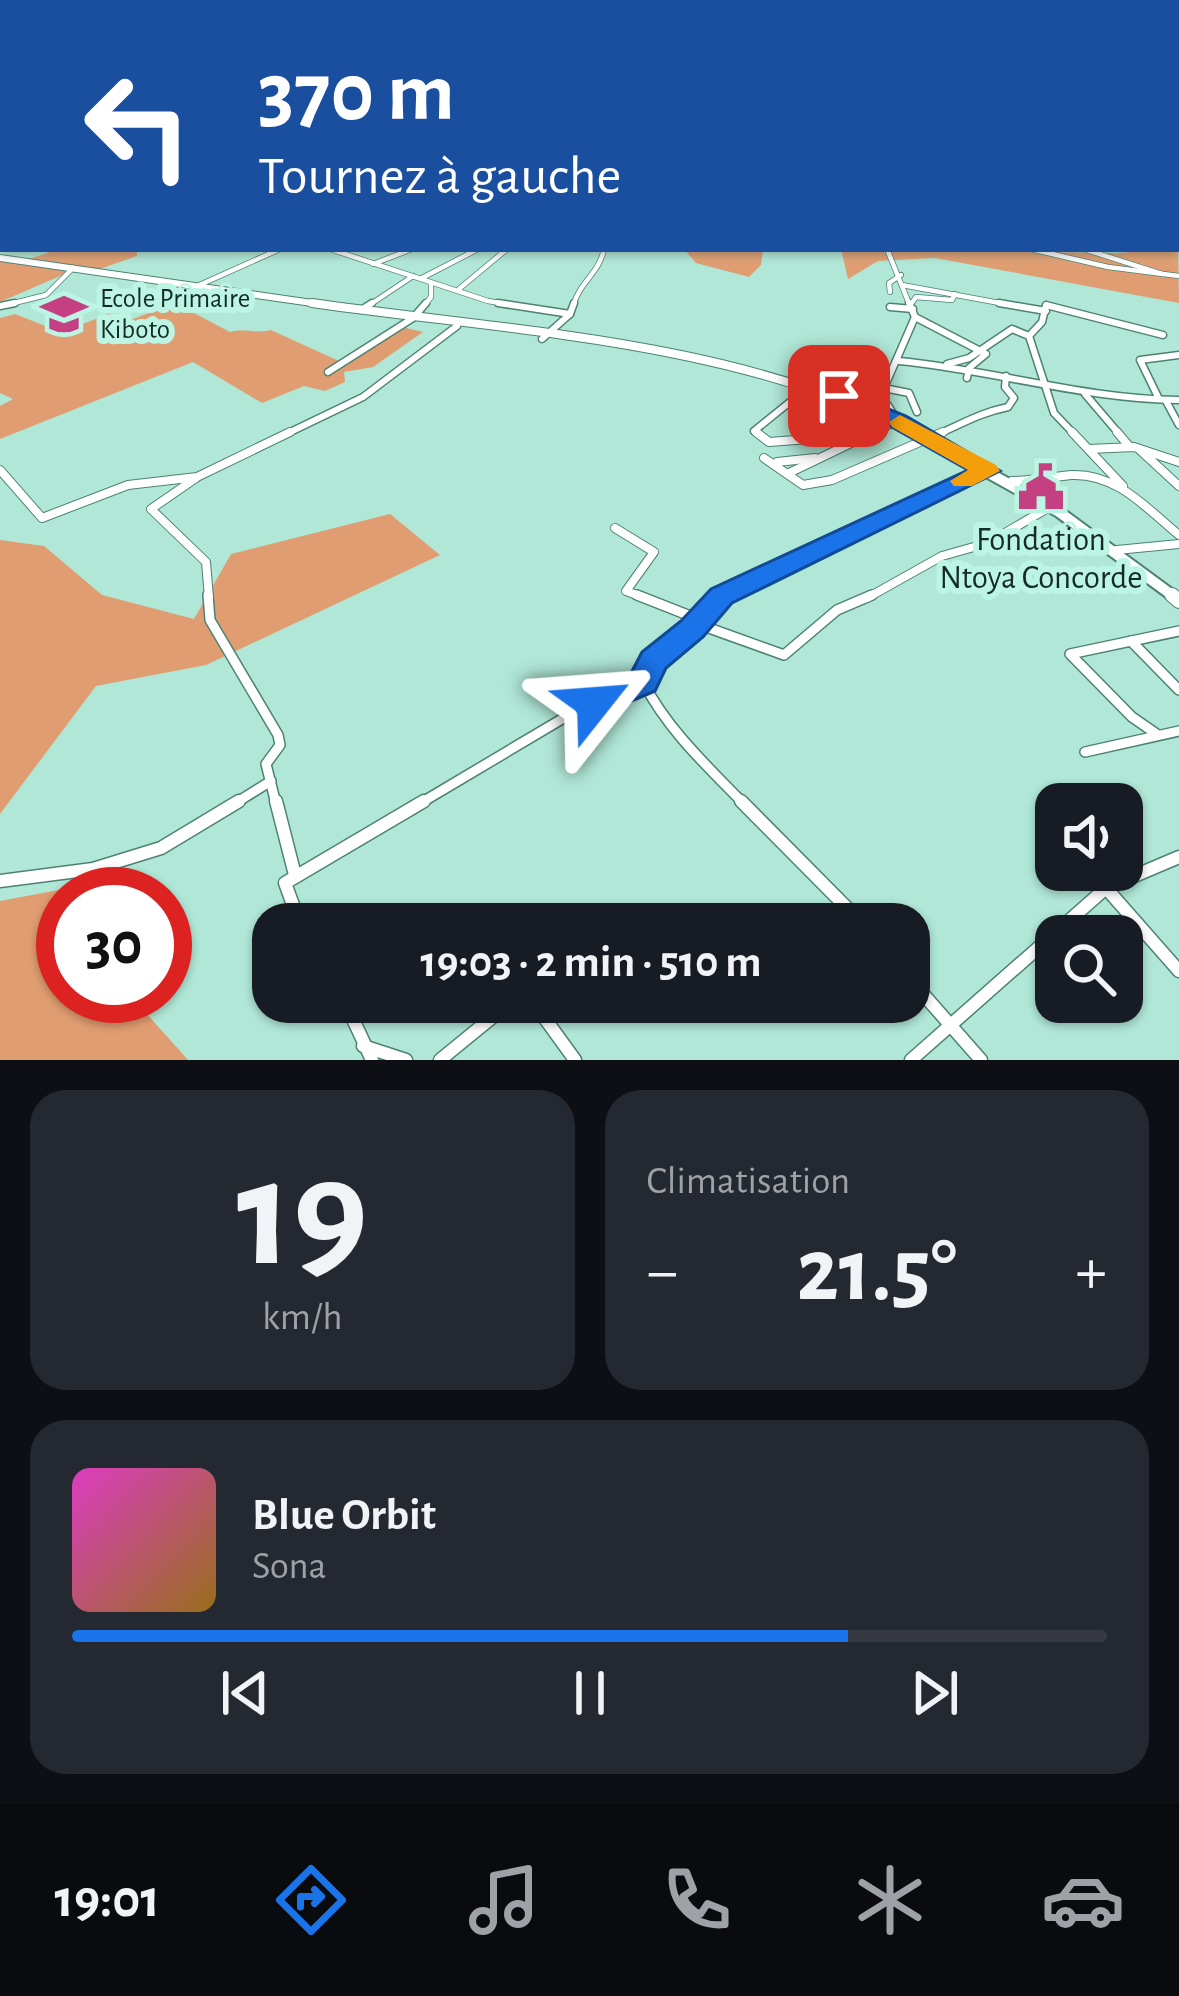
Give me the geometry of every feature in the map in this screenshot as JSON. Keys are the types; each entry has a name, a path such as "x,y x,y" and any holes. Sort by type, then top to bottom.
{"street":[{"path":"194,287 272,252"},
{"path":"338,252 488,301 570,314"},
{"path":"372,265 404,252"},
{"path":"360,311 471,252"},
{"path":"458,290 503,252"},
{"path":"542,339 570,314 579,286 600,269 603,252"},
{"path":"889,252 913,310"},
{"path":"1049,252 1179,276"},
{"path":"1094,252 1163,275"},
{"path":"1101,254 1106,252"},
{"path":"0,258 542,339 708,359 811,385 898,421 1054,505 1179,601"},
{"path":"0,306 46,295 74,268"},
{"path":"890,292 889,283 901,275"},
{"path":"328,372 412,318 431,297 430,282"},
{"path":"902,285 1047,311"},
{"path":"898,421 883,400 884,388 899,361 916,297 952,300 955,294"},
{"path":"1029,336 1047,311 1046,305 1163,334"},
{"path":"890,307 913,310 987,356 968,373"},
{"path":"296,875 266,764 280,745 278,735 211,620 206,562 151,509 197,477 363,397 458,326"},
{"path":"945,365 1012,329 1029,336"},
{"path":"1029,336 1054,413 1179,540"},
{"path":"1179,356 1140,360 1179,424"},
{"path":"899,361 945,365 1119,400 1179,400"},
{"path":"870,434 769,442 762,447 764,458 803,485 832,480 960,425 967,416 1008,407 1014,398 1005,387 1006,376"},
{"path":"769,442 754,431 811,385"},
{"path":"884,388 909,393 917,412"},
{"path":"1085,394 1134,448 1179,486"},
{"path":"868,407 883,400"},
{"path":"789,473 898,421"},
{"path":"1087,449 1134,448 1179,462"},
{"path":"764,458 794,462 835,451"},
{"path":"0,470 13,478 22,506 42,518 128,485 197,477"},
{"path":"289,903 285,883 296,875 549,726 643,682 654,660 732,590 988,471"},
{"path":"1012,481 1044,482 1073,475 1124,486"},
{"path":"615,528 654,552 626,591 784,655 837,610 942,556 988,543 1054,505"},
{"path":"1117,550 1179,540"},
{"path":"1157,735 1137,722 1070,656 1074,651 1179,631"},
{"path":"1131,641 1179,690"},
{"path":"643,682 658,711 687,746 842,903"},
{"path":"1085,752 1179,730"},
{"path":"0,881 18,875 80,871 161,848 271,782"},
{"path":"1143,874 1176,861"},
{"path":"911,1060 1102,891"},
{"path":"1109,891 1179,971"},
{"path":"930,1003 981,1060"},
{"path":"354,1023 368,1053 406,1060"},
{"path":"440,1060 485,1023"},
{"path":"548,1023 575,1060"}],"shaded area":[{"path":"50,252 137,252 137,256 97,270 29,259"},
{"path":"687,252 763,252 761,265 749,277 696,263"},
{"path":"842,252 1048,252 1178,252 1179,303 935,258 878,261 848,279"},
{"path":"0,259 66,268 67,273 0,302"},
{"path":"175,303 230,332 271,330 341,362 398,326 423,332 373,367 344,372 345,382 325,391 304,386 262,403 193,362 0,439 0,406 13,399 0,393 0,318 15,314 53,329 72,328 109,314 133,319"},
{"path":"390,514 440,555 206,665 96,686 0,814 0,540 44,546 102,595 194,619 231,554"},
{"path":"36,894 36,1023 155,1023 188,1060 0,1060 0,901"}],"slow traffic":[{"path":"900,422 988,471 963,481"}],"place":[{"name":"Ecole Primaire Kiboto","path":"64,314"},
{"name":"Fondation Ntoya Concorde","path":"1041,487"}],"route":[{"path":"594,703 643,682 654,660 692,629 721,596 926,496 988,471 898,421 839,396"}]}
